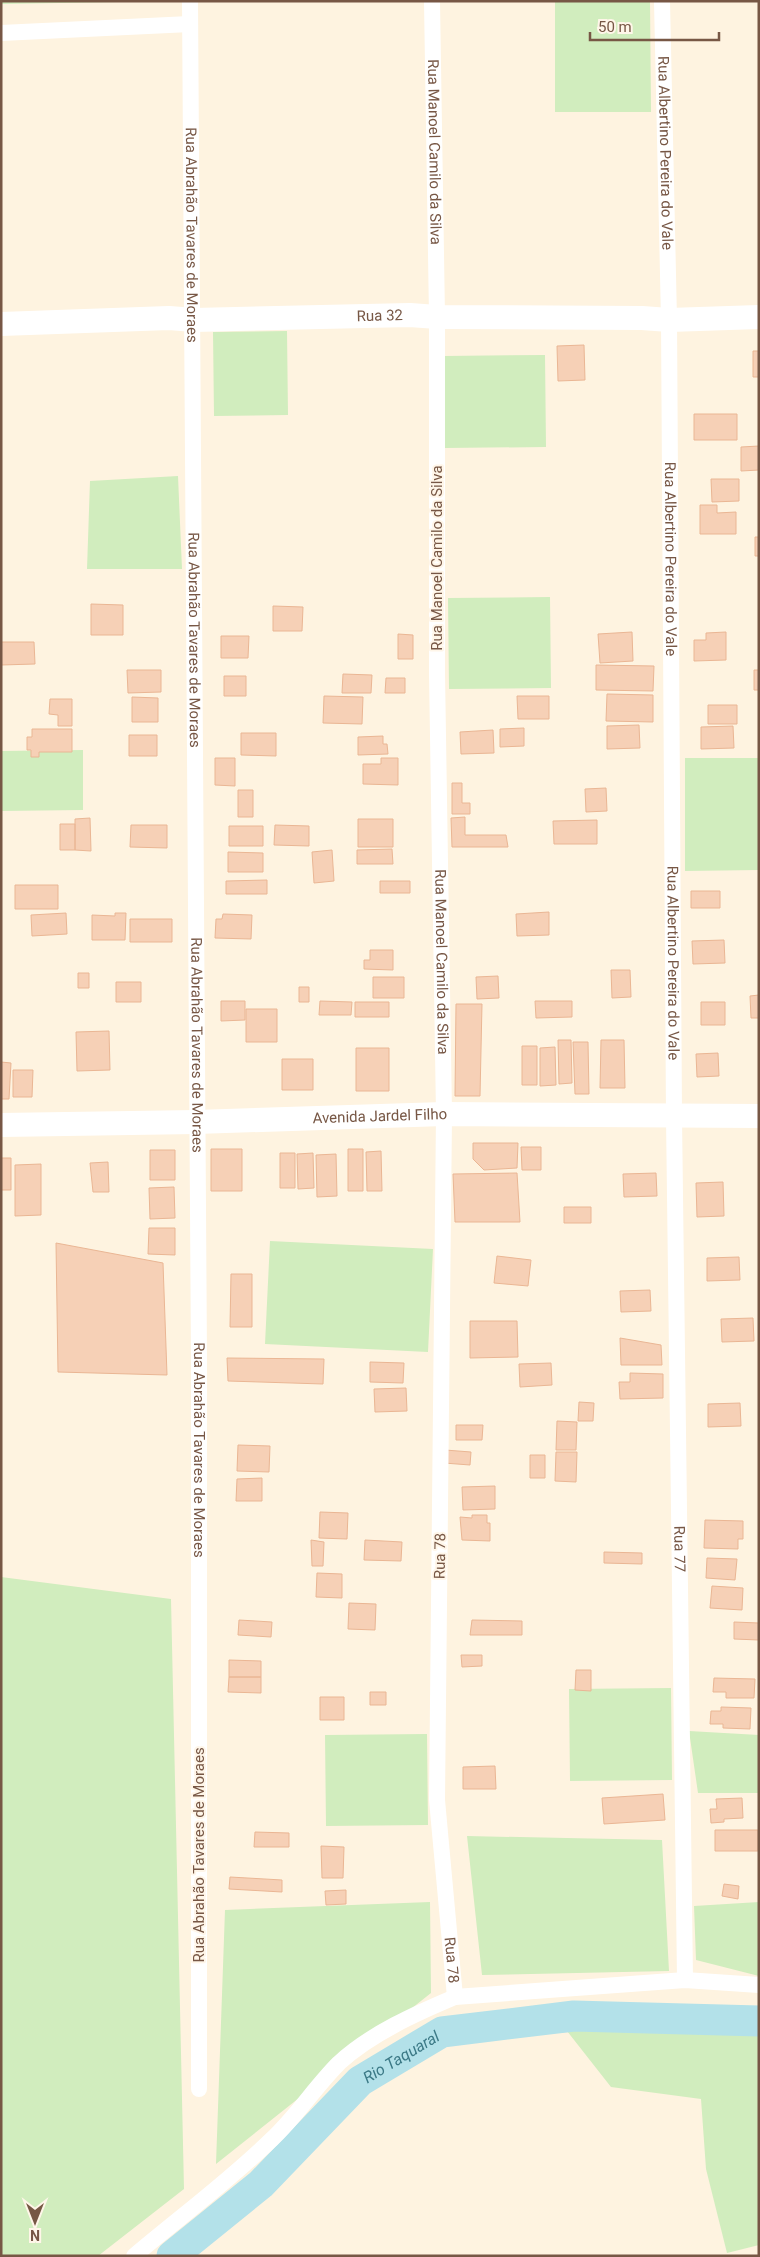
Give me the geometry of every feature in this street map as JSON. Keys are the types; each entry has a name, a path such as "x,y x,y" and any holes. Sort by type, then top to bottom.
{"main road":[{"name":"Rua 32","path":"1,324 169,318 194,320 410,315 669,320 759,317"},
{"name":"Avenida Jardel Filho","path":"1,1125 196,1122 444,1114 674,1117 759,1116"}],"street":[{"name":"Rua Abrahão Tavares de Moraes","path":"190,1 194,320 196,1122 199,1359 199,2089"},
{"name":"Rua Manoel Camilo da Silva","path":"432,1 436,317 436,673 444,1114"},
{"name":"Rua Albertino Pereira do Vale","path":"662,1 669,320 674,1117"},
{"path":"1,32 190,24"},
{"name":"Rua 78","path":"444,1114 437,1800 455,1997"},
{"name":"Rua 77","path":"674,1117 685,1980"},
{"path":"134,2256 252,2158 272,2139 339,2063 359,2047 420,2012 455,1997 685,1980 759,1985"}],"green space":[{"path":"1,1 177,1 1,4"},
{"path":"555,1 650,1 651,112 555,112"},
{"path":"287,331 288,415 214,416 213,332"},
{"path":"545,355 546,447 445,448 444,356"},
{"path":"178,476 182,569 87,569 90,481"},
{"path":"550,597 551,688 449,689 448,598"},
{"path":"83,750 83,810 1,811 1,751"},
{"path":"685,758 759,758 759,870 685,871"},
{"path":"270,1241 433,1249 428,1352 265,1344"},
{"path":"1,1577 171,1599 184,2189 98,2256 1,2256"},
{"path":"671,1688 672,1780 570,1781 569,1689"},
{"path":"689,1731 759,1735 759,1793 698,1793"},
{"path":"427,1734 428,1825 326,1826 325,1735"},
{"path":"467,1836 662,1840 669,1971 482,1975"},
{"path":"430,1902 431,1993 216,2164 225,1910"},
{"path":"759,1902 759,1976 696,1960 694,1906"},
{"path":"640,2026 759,2030 759,2245 727,2253 706,2169 701,2099 611,2087 567,2031"}],"building":[{"path":"584,345 585,380 558,381 557,346"},
{"path":"753,351 759,351 759,377 753,377"},
{"path":"694,414 737,414 737,440 694,440"},
{"path":"759,446 759,470 741,471 741,447"},
{"path":"711,479 739,479 739,501 712,502"},
{"path":"700,505 717,505 717,513 736,512 736,534 700,534"},
{"path":"755,537 759,537 759,556 755,556"},
{"path":"91,604 123,605 123,635 91,635"},
{"path":"273,606 303,607 302,631 273,631"},
{"path":"632,632 633,661 600,663 598,634"},
{"path":"726,632 726,660 694,661 694,640 706,640 706,633"},
{"path":"398,634 413,635 413,659 398,659"},
{"path":"221,636 249,636 248,658 221,658"},
{"path":"1,642 34,642 35,664 1,665"},
{"path":"596,665 654,666 653,691 596,690"},
{"path":"127,670 161,670 161,692 128,693"},
{"path":"754,670 759,670 759,690 754,690"},
{"path":"343,674 372,675 371,693 342,693"},
{"path":"224,676 246,676 246,696 224,696"},
{"path":"386,678 405,678 405,693 385,693"},
{"path":"607,694 653,695 653,722 606,721"},
{"path":"324,696 363,697 362,724 323,723"},
{"path":"517,696 549,696 549,719 518,719"},
{"path":"132,697 158,698 158,722 132,722"},
{"path":"50,699 72,699 72,726 58,726 58,715 49,714"},
{"path":"708,705 737,705 737,724 708,724"},
{"path":"639,725 640,748 607,749 607,726"},
{"path":"733,726 734,748 701,749 701,727"},
{"path":"524,728 524,746 500,747 500,729"},
{"path":"32,729 72,729 72,752 39,752 39,757 31,757 31,750 27,750 27,737 32,737"},
{"path":"493,730 494,753 461,754 460,732"},
{"path":"241,733 276,733 276,756 241,755"},
{"path":"129,735 157,735 157,756 129,756"},
{"path":"383,736 383,744 387,744 388,754 358,755 358,737"},
{"path":"215,758 235,758 235,786 215,785"},
{"path":"381,758 398,758 398,785 363,784 363,764 381,764"},
{"path":"452,783 462,783 462,803 470,803 470,814 452,814"},
{"path":"606,788 607,811 586,812 585,789"},
{"path":"238,790 253,790 253,817 238,817"},
{"path":"465,817 465,835 506,835 508,847 452,847 451,818"},
{"path":"90,818 91,851 75,850 75,819"},
{"path":"358,819 393,819 393,847 358,847"},
{"path":"597,820 597,844 554,844 553,821"},
{"path":"60,824 75,824 75,850 60,850"},
{"path":"131,825 167,825 167,848 130,847"},
{"path":"275,825 309,826 309,846 274,845"},
{"path":"229,826 263,826 263,846 229,846"},
{"path":"392,849 393,864 357,864 357,850"},
{"path":"332,850 334,881 314,883 312,852"},
{"path":"228,852 263,853 263,872 228,872"},
{"path":"267,880 267,894 226,894 226,881"},
{"path":"380,881 410,881 410,893 380,893"},
{"path":"15,885 58,885 58,909 15,909"},
{"path":"691,891 720,891 720,908 691,908"},
{"path":"549,912 549,935 517,936 516,914"},
{"path":"66,913 67,934 32,936 31,915"},
{"path":"115,913 126,913 125,940 92,940 92,915 115,916"},
{"path":"223,914 252,915 251,939 215,938 216,919 222,919"},
{"path":"130,919 172,919 172,942 130,942"},
{"path":"724,940 725,963 693,964 692,941"},
{"path":"370,950 393,950 393,970 364,969 364,960 370,960"},
{"path":"611,970 630,970 631,997 612,998"},
{"path":"78,973 89,973 89,988 78,988"},
{"path":"498,976 499,998 477,999 476,977"},
{"path":"373,977 404,977 404,998 373,998"},
{"path":"116,982 141,982 141,1002 116,1002"},
{"path":"299,987 309,987 309,1002 299,1002"},
{"path":"759,995 759,1018 751,1018 750,996"},
{"path":"221,1001 245,1001 245,1020 221,1021"},
{"path":"320,1001 352,1002 351,1015 319,1015"},
{"path":"535,1001 572,1001 572,1017 536,1018"},
{"path":"355,1002 389,1002 389,1017 355,1017"},
{"path":"701,1002 725,1002 725,1025 701,1025"},
{"path":"456,1004 482,1004 480,1096 455,1096"},
{"path":"246,1009 277,1009 277,1042 246,1042"},
{"path":"109,1031 110,1070 77,1071 76,1032"},
{"path":"558,1040 571,1040 572,1083 559,1084"},
{"path":"601,1040 624,1040 625,1088 600,1088"},
{"path":"573,1042 588,1042 589,1094 575,1094"},
{"path":"522,1046 537,1046 537,1085 522,1085"},
{"path":"555,1047 556,1085 540,1086 540,1048"},
{"path":"356,1048 389,1048 389,1091 356,1091"},
{"path":"718,1053 719,1076 697,1077 696,1054"},
{"path":"282,1059 313,1059 313,1090 282,1090"},
{"path":"1,1062 11,1063 9,1099 1,1099"},
{"path":"13,1070 33,1070 32,1097 13,1097"},
{"path":"473,1143 518,1143 517,1168 484,1170 473,1159"},
{"path":"521,1147 541,1147 541,1170 522,1170"},
{"path":"211,1149 242,1149 242,1191 211,1191"},
{"path":"348,1149 363,1149 363,1191 348,1191"},
{"path":"150,1150 175,1150 175,1180 150,1180"},
{"path":"381,1151 382,1191 367,1191 366,1152"},
{"path":"280,1153 295,1153 295,1188 280,1188"},
{"path":"313,1153 314,1188 298,1189 297,1154"},
{"path":"336,1154 337,1196 317,1197 316,1155"},
{"path":"1,1158 11,1158 11,1190 1,1190"},
{"path":"108,1162 109,1192 93,1192 90,1163"},
{"path":"41,1164 41,1215 15,1216 15,1165"},
{"path":"517,1173 520,1222 455,1222 453,1174"},
{"path":"656,1173 657,1196 624,1197 623,1174"},
{"path":"723,1182 724,1216 697,1217 696,1183"},
{"path":"174,1187 175,1218 150,1219 149,1188"},
{"path":"564,1207 591,1207 591,1223 564,1223"},
{"path":"149,1228 175,1228 175,1255 148,1254"},
{"path":"56,1243 163,1263 167,1375 58,1372"},
{"path":"497,1256 531,1260 528,1286 494,1283"},
{"path":"739,1257 740,1280 707,1281 707,1258"},
{"path":"231,1274 252,1274 252,1327 230,1327"},
{"path":"650,1290 651,1311 621,1312 620,1291"},
{"path":"753,1318 754,1341 722,1342 721,1319"},
{"path":"470,1321 517,1321 518,1357 470,1358"},
{"path":"620,1338 661,1345 662,1365 621,1365"},
{"path":"227,1358 324,1359 323,1384 228,1381"},
{"path":"370,1362 404,1363 403,1383 370,1382"},
{"path":"551,1363 552,1385 520,1387 519,1364"},
{"path":"630,1373 663,1374 663,1398 620,1399 619,1382 630,1382"},
{"path":"406,1388 407,1411 375,1412 374,1389"},
{"path":"579,1402 594,1403 593,1421 578,1421"},
{"path":"740,1403 741,1426 708,1427 708,1404"},
{"path":"557,1421 577,1422 576,1450 556,1450"},
{"path":"456,1425 483,1425 482,1440 456,1440"},
{"path":"238,1445 270,1446 269,1472 237,1471"},
{"path":"445,1450 471,1452 470,1465 444,1463"},
{"path":"556,1452 577,1452 576,1482 555,1481"},
{"path":"530,1455 545,1455 545,1478 530,1478"},
{"path":"262,1478 262,1501 236,1501 237,1479"},
{"path":"495,1486 495,1509 463,1510 462,1487"},
{"path":"320,1512 348,1513 347,1539 319,1538"},
{"path":"472,1515 487,1515 487,1523 490,1523 490,1541 462,1540 460,1517 472,1518"},
{"path":"705,1520 743,1521 743,1539 738,1539 738,1549 704,1548"},
{"path":"311,1540 324,1542 323,1566 312,1566"},
{"path":"365,1540 402,1542 401,1561 364,1560"},
{"path":"604,1552 642,1553 642,1564 604,1563"},
{"path":"707,1558 737,1559 735,1580 706,1578"},
{"path":"317,1573 342,1574 342,1598 316,1597"},
{"path":"712,1586 743,1588 742,1610 710,1608"},
{"path":"349,1603 376,1604 375,1630 348,1629"},
{"path":"239,1620 272,1622 271,1637 238,1635"},
{"path":"472,1620 522,1621 522,1635 470,1635"},
{"path":"734,1622 759,1623 759,1640 734,1639"},
{"path":"461,1655 482,1655 482,1666 462,1667"},
{"path":"229,1660 261,1661 261,1677 229,1677"},
{"path":"576,1670 591,1670 591,1691 575,1690"},
{"path":"229,1677 261,1677 261,1693 228,1692"},
{"path":"714,1678 755,1679 754,1698 726,1698 726,1692 713,1692"},
{"path":"370,1692 386,1692 386,1705 370,1705"},
{"path":"320,1697 344,1697 344,1720 320,1720"},
{"path":"721,1707 751,1708 750,1729 723,1728 723,1724 710,1724 711,1711 721,1711"},
{"path":"495,1766 496,1789 463,1789 463,1767"},
{"path":"663,1794 665,1820 604,1824 602,1798"},
{"path":"742,1798 743,1818 724,1819 724,1822 711,1823 710,1809 717,1809 716,1799"},
{"path":"715,1830 758,1830 758,1851 715,1851"},
{"path":"255,1832 289,1833 289,1847 254,1847"},
{"path":"321,1846 344,1847 343,1878 322,1878"},
{"path":"230,1877 282,1880 282,1892 229,1889"},
{"path":"724,1884 739,1886 738,1899 722,1896"},
{"path":"346,1890 346,1904 326,1905 325,1891"}],"waterway":[{"name":"Rio Taquaral","path":"172,2256 261,2184 360,2081 442,2032 574,2016 759,2021"}]}
